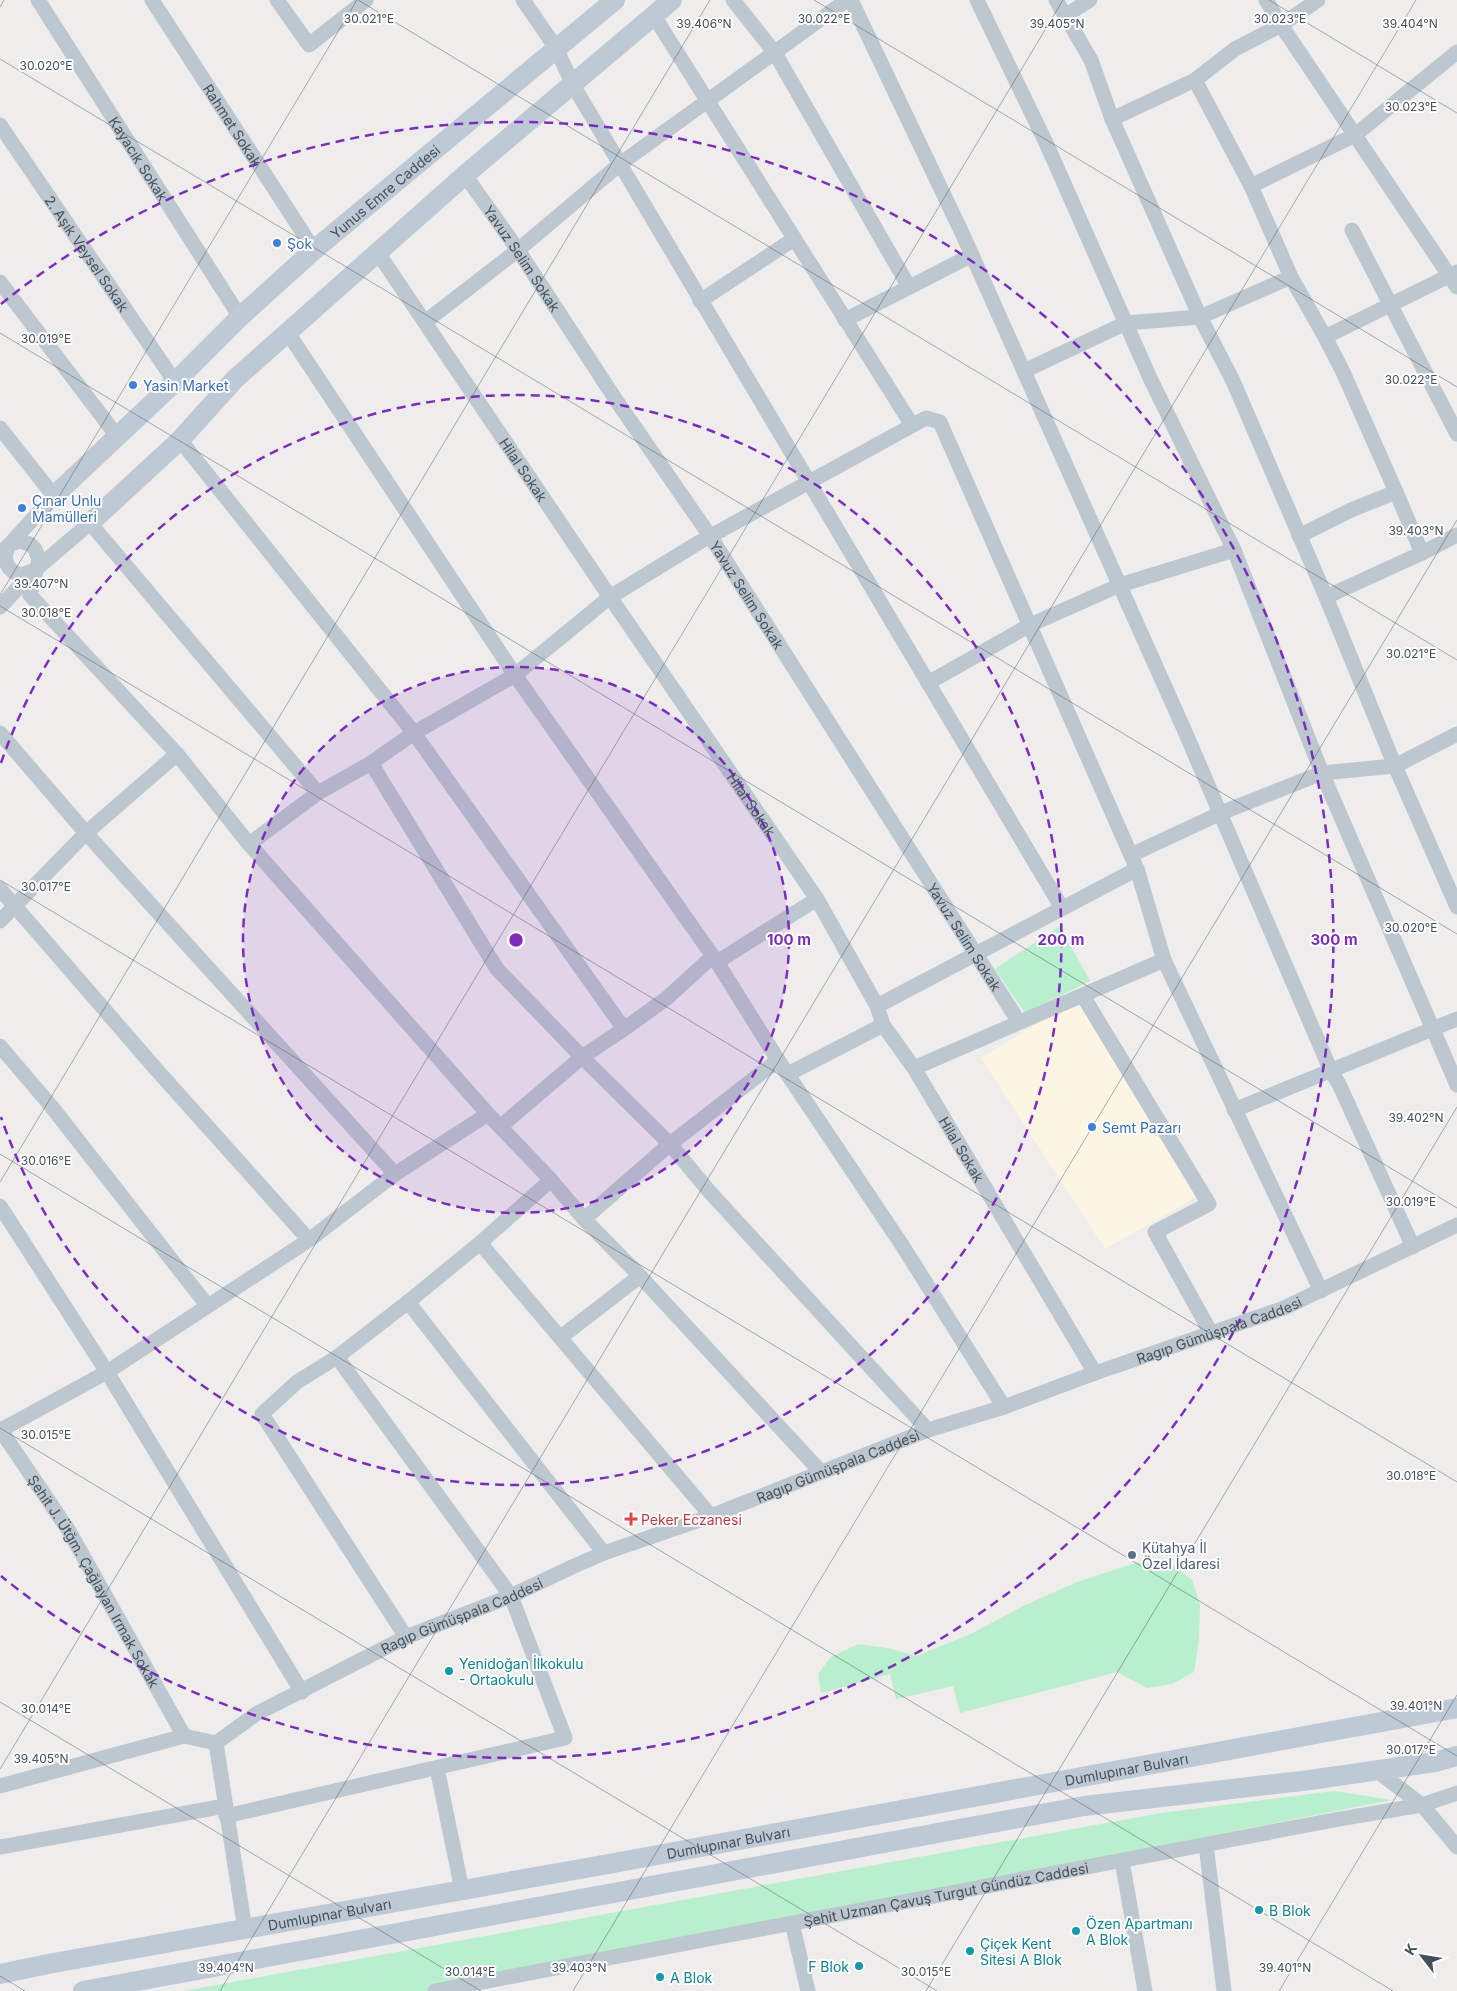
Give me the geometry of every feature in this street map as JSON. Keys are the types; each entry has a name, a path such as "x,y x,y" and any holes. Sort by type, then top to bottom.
{"main road":[{"name":"Yunus Emre Caddesi","path":"54,496 175,382 240,317 314,250 615,0"},
{"path":"90,523 180,440 235,379 465,175 672,0"},
{"name":"Dumlupınar Bulvarı","path":"0,1974 1457,1708"},
{"name":"Dumlupınar Bulvarı","path":"83,1991 1084,1806 1377,1770 1436,1762 1457,1756"}],"street":[{"name":"Kayacık Sokak","path":"38,0 240,317"},
{"name":"Rahmet Sokak","path":"152,0 314,250"},
{"path":"277,0 309,45 366,0"},
{"path":"523,0 556,48 573,85 700,301 1062,908"},
{"path":"733,0 775,53 909,287"},
{"path":"424,322 518,250 620,164 847,0"},
{"path":"852,0 972,254 1221,813 1331,1071 1339,1084 1413,1247"},
{"path":"977,0 1047,145 1150,378 1234,550 1322,773 1457,1085"},
{"path":"1056,0 1091,60 1112,119 1200,317 1233,381 1326,597 1395,766 1457,907"},
{"path":"1065,16 1090,0"},
{"path":"1266,0 1355,136 1455,278 1391,305 1325,337"},
{"path":"1112,119 1195,80 1235,50 1281,25 1318,0"},
{"path":"654,16 706,102 912,426"},
{"path":"1251,186 1355,136 1457,52"},
{"path":"1195,80 1251,186 1291,277 1325,337 1422,553"},
{"name":"2. Aşık Veysel Sokak","path":"0,125 175,382"},
{"name":"Yavuz Selim Sokak","path":"465,175 518,250 616,400 710,536 1019,1022"},
{"path":"1352,230 1457,434"},
{"path":"700,301 794,239"},
{"name":"Hilal Sokak","path":"378,253 816,899 877,1006 883,1025 914,1068 1095,1373"},
{"path":"845,320 972,254"},
{"path":"1024,371 1126,323 1200,317 1291,277"},
{"path":"0,282 117,436"},
{"path":"288,333 515,675 715,959 778,1060 902,1245 1004,1407"},
{"path":"250,844 318,793 371,762 414,733 515,675 610,597 710,536 926,418 940,422 1134,862 1164,960 1320,1291"},
{"path":"0,428 54,496 3,545"},
{"path":"180,440 414,733 624,1029"},
{"path":"1299,536 1352,510 1396,492"},
{"path":"0,607 35,570 90,523 318,793"},
{"path":"1326,597 1422,553 1457,534"},
{"path":"3,545 19,541 30,544 35,549 39,559 30,595 177,754 250,844 488,1114 821,1472"},
{"path":"3,545 7,565 10,570 20,575 35,570"},
{"path":"928,683 1030,625 1120,585 1234,550"},
{"path":"0,733 86,833 395,1174"},
{"path":"877,1006 1062,908 1134,862 1221,813 1322,773 1395,766 1457,734"},
{"path":"0,922 86,833 177,754"},
{"path":"371,762 497,969 670,1144 715,1197 928,1430"},
{"path":"0,889 309,1240"},
{"path":"500,1127 582,1057 667,998 715,959 816,899"},
{"path":"914,1068 1164,960"},
{"path":"1083,996 1209,1204 1155,1232 1211,1333"},
{"path":"1234,1110 1457,1019"},
{"path":"788,1074 883,1025"},
{"path":"1,1051 51,1106 207,1306"},
{"path":"584,1219 670,1144 778,1060"},
{"path":"0,1430 108,1372 309,1240 395,1174 488,1114"},
{"path":"406,1637 262,1414 297,1382 337,1357 408,1302 480,1243 551,1180"},
{"path":"1,1208 108,1372 302,1692"},
{"name":"Ragıp Gümüşpala Caddesi","path":"216,1743 256,1714 406,1637 511,1596 604,1553 711,1516 928,1430 1004,1407 1095,1373 1284,1308 1457,1225"},
{"path":"480,1243 711,1516"},
{"path":"561,1337 640,1276"},
{"path":"408,1302 604,1553"},
{"path":"0,1847 225,1811 437,1768 564,1738 511,1596 337,1357"},
{"name":"Şehit J. Ütğm. Çağlayan Irmak Sokak","path":"0,1430 69,1531 184,1736"},
{"path":"0,1786 184,1736 216,1743 225,1811 245,1930"},
{"path":"437,1768 462,1890"},
{"path":"1377,1770 1422,1804 1457,1847"},
{"name":"Şehit Uzman Çavuş Turgut Gündüz Caddesi","path":"435,1991 1422,1804 1457,1794"},
{"path":"1206,1845 1224,1991"},
{"path":"1122,1861 1145,1991"},
{"path":"792,1923 808,1991"}],"shaded area":[{"name":"Semt Pazarı","path":"1083,996 1197,1197 1105,1249 981,1058"}],"green space":[{"path":"1060,926 1090,981 1025,1013 995,969"},
{"path":"1135,1563 1170,1563 1192,1580 1200,1605 1199,1640 1194,1672 1172,1684 1147,1688 1117,1672 960,1713 953,1686 896,1699 890,1674 821,1693 818,1674 831,1657 858,1644 888,1648 916,1656 971,1634 1023,1606 1077,1582"},
{"path":"1334,1791 1392,1800 426,1991 183,1991 1161,1813"}],"place":[{"name":"Şok","path":"277,243"},
{"name":"Yasin Market","path":"133,385"},
{"name":"Çınar Unlu Mamülleri","path":"22,508"},
{"name":"Semt Pazarı","path":"1092,1127"},
{"name":"Peker Eczanesi","path":"631,1519"},
{"name":"Kütahya İl Özel İdaresi","path":"1132,1555"},
{"name":"Yenidoğan İlkokulu - Ortaokulu","path":"449,1671"},
{"name":"B Blok","path":"1259,1910"},
{"name":"Özen Apartmanı A Blok","path":"1076,1931"},
{"name":"Çiçek Kent Sitesi A Blok","path":"970,1951"},
{"name":"F Blok","path":"859,1966"},
{"name":"A Blok","path":"660,1977"}]}
